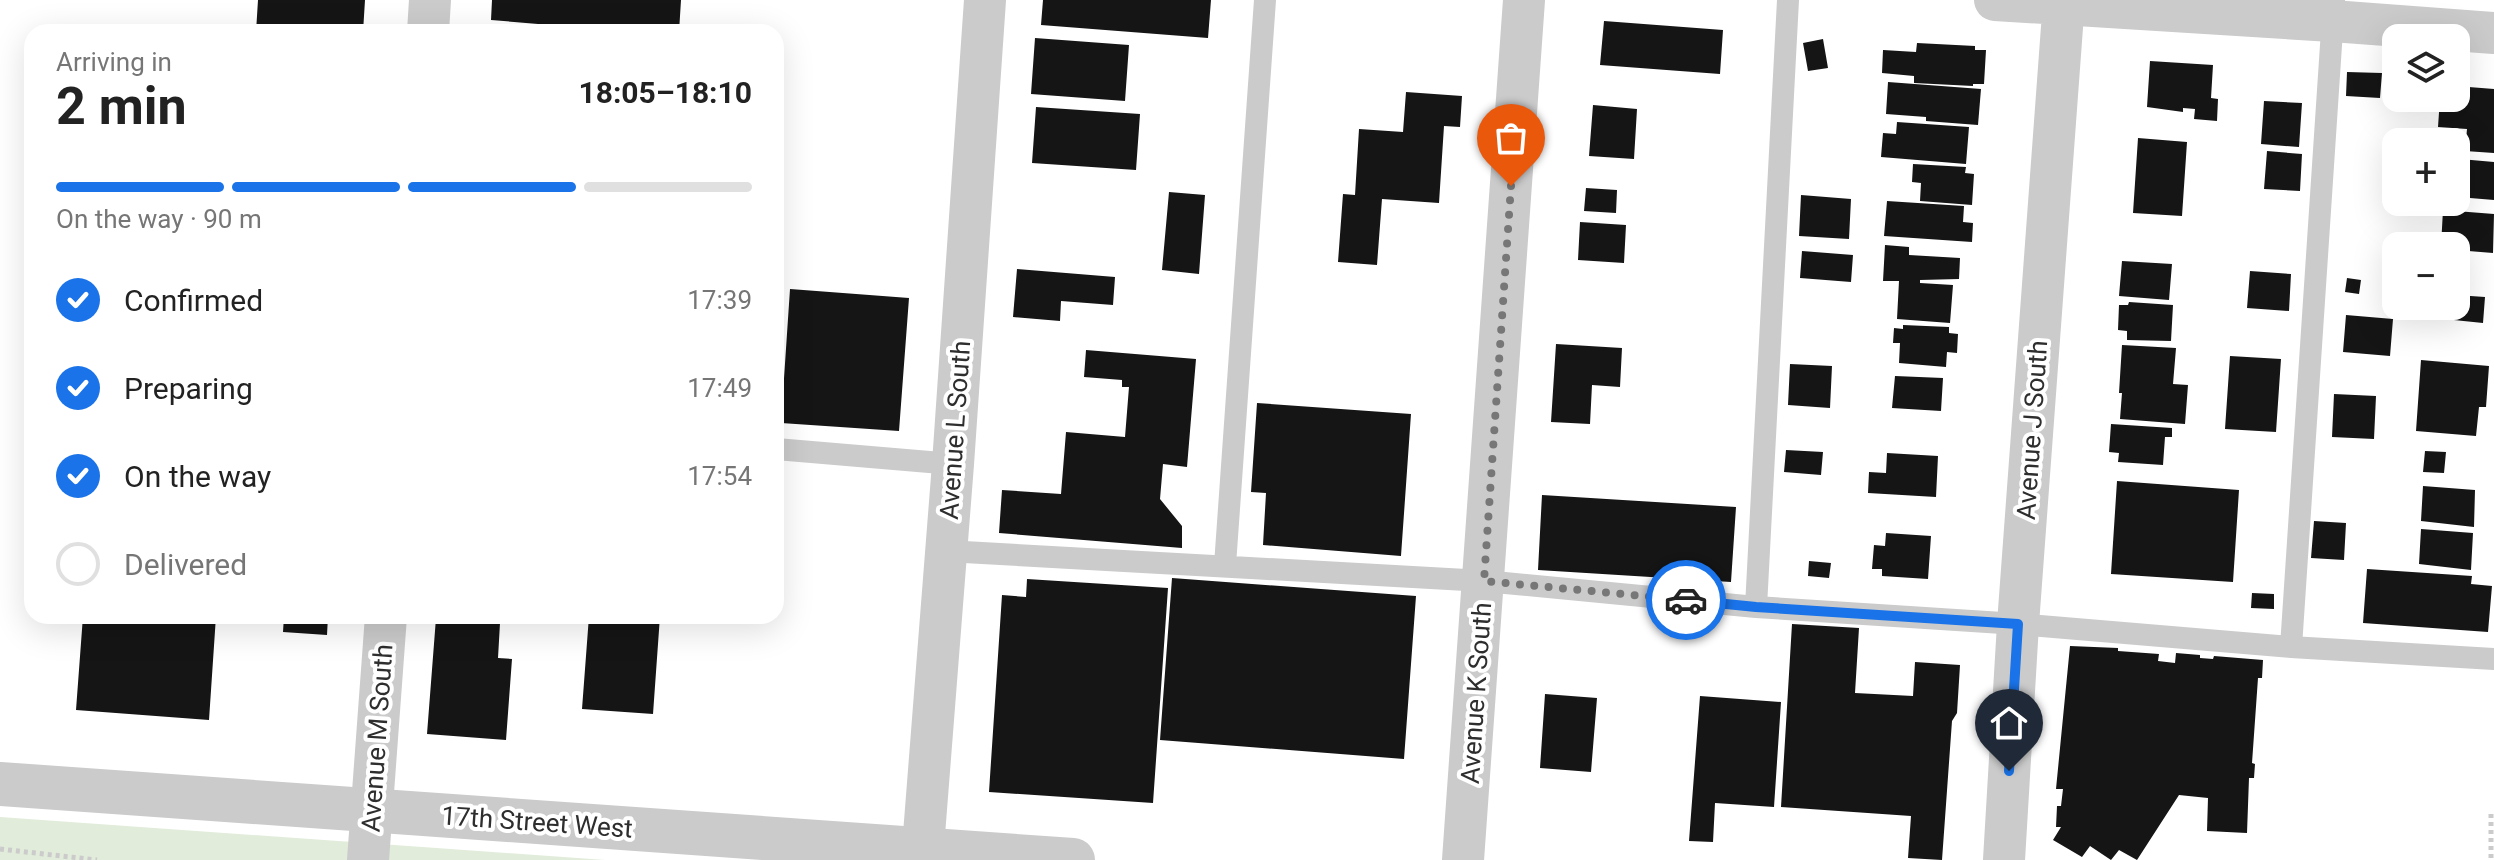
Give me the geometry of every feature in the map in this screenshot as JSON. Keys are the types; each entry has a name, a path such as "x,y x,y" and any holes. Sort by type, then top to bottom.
{"street":[{"path":"428,24 430,0"},
{"name":"Avenue L South","path":"922,855 985,0"},
{"name":"Avenue K South","path":"1463,860 1524,0"},
{"path":"1995,0 2333,10 2494,33"},
{"name":"Avenue J South","path":"2004,860 2063,2"},
{"name":"Avenue M South","path":"368,860 385,624"},
{"name":"17th Street West","path":"0,784 372,810 922,855 1073,860"}],"lane":[{"path":"1225,565 1265,0"},
{"path":"1756,607 1788,0"},
{"path":"2291,647 2333,10"},
{"path":"784,450 953,464"},
{"path":"946,551 1484,581 1756,607 2494,659"}],"path":[{"path":"2491,814 2491,860"},
{"path":"0,849 97,860"}],"green space":[{"path":"0,817 605,860 0,860"}],"building":[{"path":"258,0 365,0 364,24 256,24"},
{"path":"492,0 681,0 680,24 538,24 491,20"},
{"path":"1043,0 1211,0 1208,38 1041,25"},
{"path":"1604,21 1723,30 1720,74 1600,65"},
{"path":"1035,38 1129,45 1125,101 1031,94"},
{"path":"1823,39 1828,68 1808,71 1803,43"},
{"path":"1917,43 1975,46 1975,50 1986,50 1984,84 1914,83 1914,76 1882,73 1883,50 1916,52"},
{"path":"2150,61 2213,65 2211,98 2218,99 2217,121 2194,119 2195,109 2183,108 2183,112 2147,107"},
{"path":"2347,72 2382,73 2380,98 2346,96"},
{"path":"1888,82 1981,89 1978,125 1886,114"},
{"path":"2470,87 2494,89 2494,153 2470,151 2470,128 2438,127 2439,112 2470,112"},
{"path":"1406,92 1462,96 1460,127 1444,126 1439,203 1382,199 1377,265 1338,262 1343,194 1355,195 1359,129 1403,132"},
{"path":"2264,101 2302,103 2299,147 2261,144"},
{"path":"1593,105 1637,109 1634,159 1589,156"},
{"path":"1036,107 1140,114 1136,170 1032,163"},
{"path":"1897,122 1969,127 1966,164 1881,157 1883,133 1896,134"},
{"path":"2138,138 2187,142 2182,216 2133,213"},
{"path":"2267,151 2302,154 2300,191 2264,189"},
{"path":"2470,160 2494,162 2494,200 2470,198"},
{"path":"1913,164 1966,167 1965,173 1974,174 1972,205 1920,201 1921,183 1912,182"},
{"path":"1586,188 1617,190 1616,213 1584,211"},
{"path":"1169,192 1205,195 1199,274 1162,270"},
{"path":"1801,195 1851,199 1849,239 1799,236"},
{"path":"1887,201 1964,206 1963,222 1973,223 1972,242 1884,236"},
{"path":"2470,212 2494,214 2493,253 2470,251 2470,232 2442,232 2443,216 2470,216"},
{"path":"1580,222 1626,225 1624,263 1578,260"},
{"path":"1885,245 1909,247 1909,255 1960,258 1959,279 1920,280 1920,283 1953,285 1950,323 1897,319 1899,281 1883,281"},
{"path":"1802,251 1853,255 1851,282 1800,278"},
{"path":"2122,261 2172,264 2169,300 2119,296"},
{"path":"1017,269 1115,277 1113,305 1061,301 1060,321 1013,317"},
{"path":"2250,271 2291,274 2289,311 2247,308"},
{"path":"2347,278 2361,280 2359,294 2345,292"},
{"path":"790,289 909,298 899,431 784,423"},
{"path":"2470,296 2485,297 2483,323 2454,320 2470,320"},
{"path":"2129,302 2173,305 2171,341 2127,340 2127,331 2118,330 2119,305 2128,305"},
{"path":"2346,315 2393,320 2390,356 2343,352"},
{"path":"1903,325 1949,327 1949,333 1958,334 1957,353 1947,352 1946,367 1899,363 1900,343 1893,343 1894,328 1903,329"},
{"path":"1556,344 1622,348 1620,387 1592,385 1590,424 1551,422"},
{"path":"2122,345 2176,348 2173,384 2188,385 2185,424 2120,419"},
{"path":"1086,350 1196,359 1187,467 1163,464 1160,499 1182,526 1182,548 999,533 1002,490 1061,494 1066,432 1125,437 1129,387 1122,387 1122,380 1084,377"},
{"path":"2230,356 2281,359 2276,432 2225,429"},
{"path":"2421,360 2489,366 2486,407 2479,407 2476,436 2416,431"},
{"path":"1790,364 1832,366 1830,408 1788,405"},
{"path":"1895,376 1943,378 1941,411 1892,408"},
{"path":"2334,394 2376,396 2374,439 2332,437"},
{"path":"1257,403 1411,414 1401,556 1263,545 1266,493 1251,492"},
{"path":"2111,424 2172,428 2172,437 2165,437 2163,465 2118,462 2119,453 2109,452"},
{"path":"1786,450 1823,452 1821,475 1784,472"},
{"path":"2425,451 2446,452 2444,473 2423,472"},
{"path":"1887,453 1938,456 1936,497 1868,493 1869,472 1886,473"},
{"path":"2117,481 2239,490 2233,582 2111,574"},
{"path":"2423,486 2475,490 2474,527 2421,521"},
{"path":"1542,495 1736,507 1731,582 1538,570"},
{"path":"2314,521 2346,523 2344,560 2311,558"},
{"path":"2421,529 2473,533 2471,570 2419,564"},
{"path":"1886,533 1931,536 1928,579 1882,576 1882,569 1872,569 1874,545 1885,546"},
{"path":"1809,561 1831,563 1829,578 1808,576"},
{"path":"2367,569 2472,576 2471,584 2492,586 2488,632 2363,623"},
{"path":"1172,578 1416,596 1404,759 1160,740"},
{"path":"1027,579 1168,588 1153,803 989,792 1002,595 1026,597"},
{"path":"2252,593 2274,594 2274,609 2251,608"},
{"path":"82,624 215,624 209,720 76,710"},
{"path":"284,624 328,624 327,635 283,632"},
{"path":"436,624 500,624 498,658 512,659 506,740 427,734"},
{"path":"588,624 659,624 653,714 582,709"},
{"path":"1792,624 1859,628 1855,693 1913,696 1915,662 1960,665 1957,713 1952,721 1942,860 1908,858 1911,816 1781,807"},
{"path":"2070,646 2159,654 2158,661 2175,663 2176,653 2200,655 2200,658 2213,659 2214,656 2263,660 2262,678 2258,678 2252,763 2255,764 2254,778 2249,778 2247,833 2207,831 2208,798 2179,795 2137,860 2119,850 2111,860 2090,846 2082,857 2053,840 2061,827 2056,827 2057,806 2061,806 2063,789 2056,789"},
{"path":"1545,694 1597,698 1591,772 1540,768"},
{"path":"1700,696 1781,702 1774,807 1715,803 1713,842 1689,841"}],"way so far":[{"path":"1511,186 1484,581 1686,600"}],"route":[{"path":"1686,600 2018,624 2009,771"}]}
